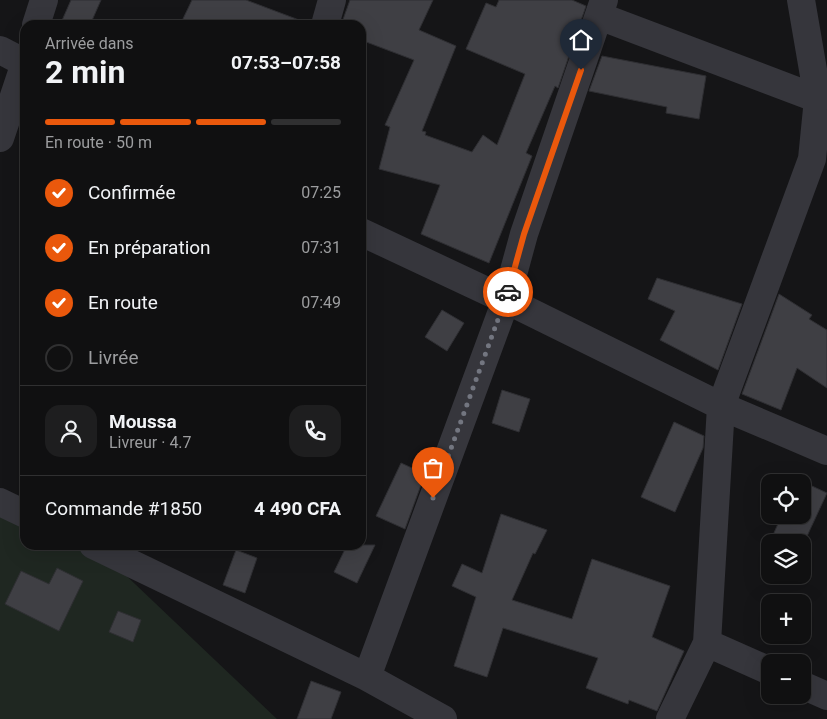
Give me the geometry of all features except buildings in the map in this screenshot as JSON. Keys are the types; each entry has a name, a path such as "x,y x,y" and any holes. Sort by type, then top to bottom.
{"street":[{"path":"38,20 44,0"},
{"path":"326,20 332,0"},
{"path":"670,719 707,643 721,406 819,161 823,94 801,0"},
{"path":"367,677 506,300 524,234 602,8 823,94"},
{"path":"0,50 20,60"},
{"path":"0,138 20,78"},
{"path":"366,234 506,300 721,406 827,452"},
{"path":"0,502 20,512"},
{"path":"116,550 135,554 443,719"},
{"path":"707,643 761,667"},
{"path":"811,689 827,696"}],"shaded area":[{"path":"0,515 20,515 20,550 99,550 277,719 0,719"}],"way so far":[{"path":"433,498 508,292"}],"route":[{"path":"508,292 524,234 581,70"}]}
